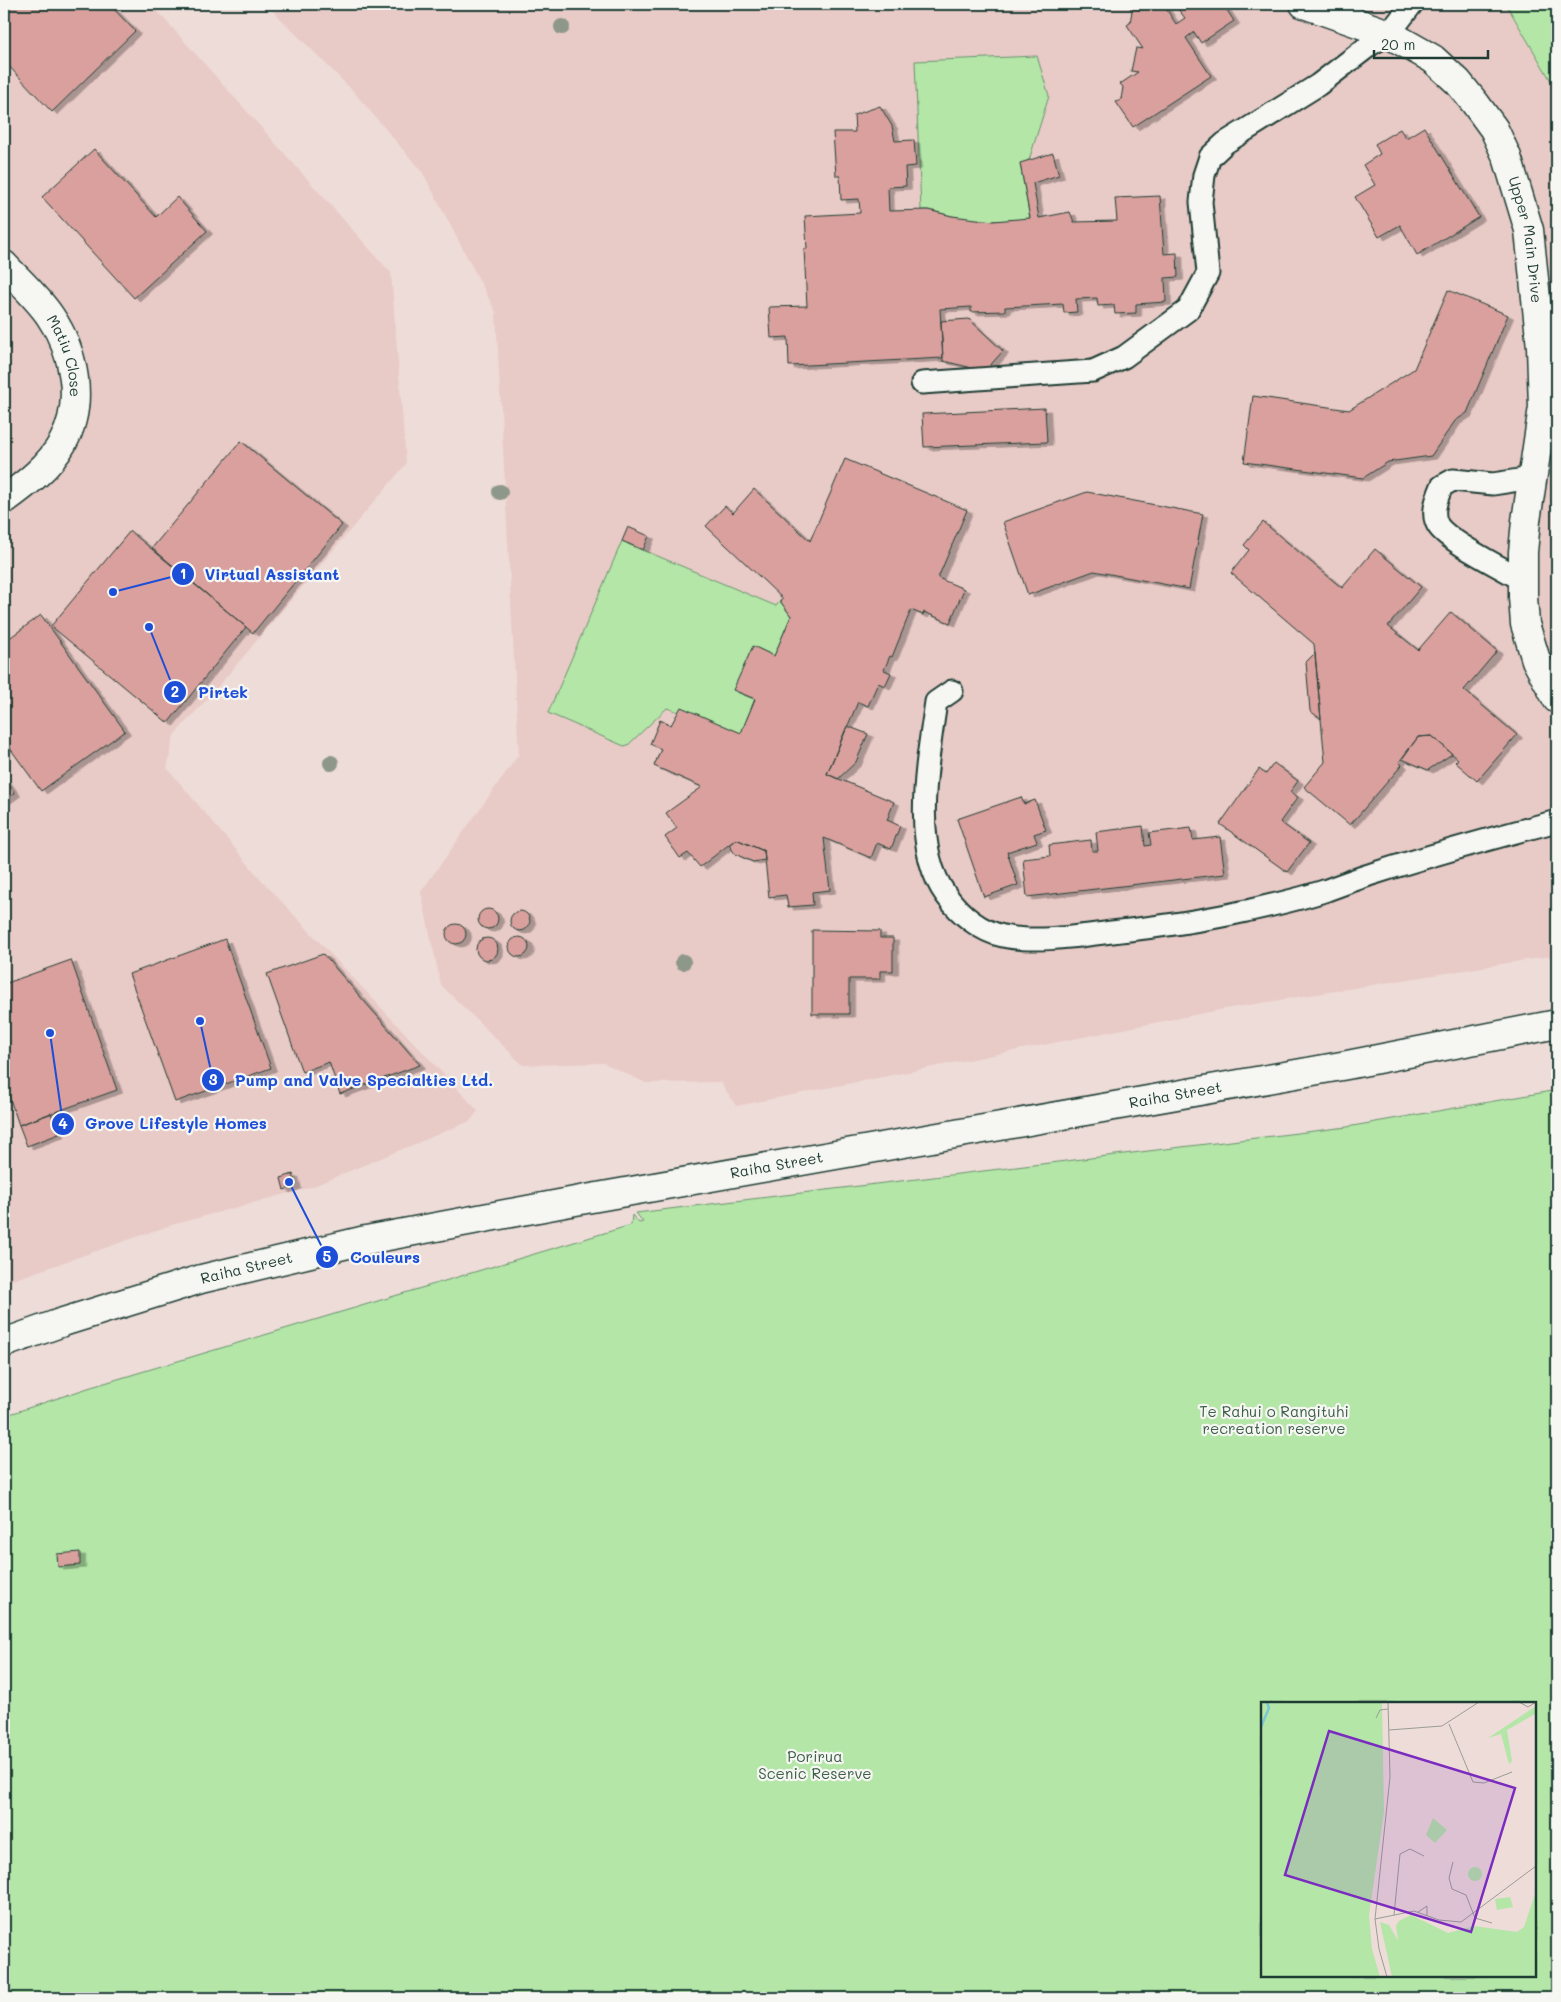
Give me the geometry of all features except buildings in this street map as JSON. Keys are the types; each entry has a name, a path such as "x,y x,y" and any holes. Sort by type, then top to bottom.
{"main road":[{"name":"Upper Main Drive","path":"1304,4 1389,34 1433,59 1458,82 1494,129 1508,157 1529,230 1541,347 1543,407 1523,552 1522,580 1525,624 1536,660 1557,699"},
{"name":"Matiu Close","path":"4,265 49,315 67,348 74,378 74,405 71,425 62,443 50,460 25,485 4,500"},
{"name":"Raiha Street","path":"4,1343 201,1278 361,1241 1347,1065 1557,1024"}],"lane":[{"path":"922,383 1093,371 1124,357 1188,310 1208,273 1201,202 1204,175 1210,157 1225,143 1318,85 1370,45 1389,34 1412,4"},
{"path":"1522,580 1453,539 1438,526 1434,505 1442,486 1453,480 1492,484 1532,478"},
{"path":"952,691 936,702 925,804 926,848 934,872 945,894 955,906 981,928 1005,936 1035,938 1083,936 1174,925 1245,911 1312,894 1380,871 1557,821"}],"shaded area":[{"path":"4,4 151,4 391,273 406,464 210,696 174,735 167,768 264,883 478,1111 470,1121 311,1187 168,1226 4,1283"},
{"path":"266,4 1506,4 1557,91 1557,955 1224,1009 736,1106 721,1082 646,1083 604,1063 523,1065 441,985 421,892 519,754 496,312 423,173 354,92"}],"green space":[{"path":"1506,4 1557,4 1557,91"},
{"path":"1037,56 1049,96 1029,160 1020,164 1030,218 1001,221 981,220 921,210 915,61"},
{"path":"622,541 776,606 780,601 791,616 774,656 753,646 734,690 755,699 741,733 667,708 628,745 624,746 548,713"},
{"path":"1557,1090 1557,1998 4,1998 4,1416 88,1388 631,1225 632,1215 639,1223 643,1222 636,1213 1347,1127"}],"place":[{"name":"Virtual Assistant","path":"113,592"},
{"name":"Pirtek","path":"149,627"},
{"name":"Pump and Valve Specialties Ltd.","path":"200,1021"},
{"name":"Grove Lifestyle Homes","path":"50,1033"},
{"name":"Couleurs","path":"289,1182"}],"park label":[{"name":"Te Rahui o Rangituhi recreation reserve","path":"1274,1420"},
{"name":"Porirua Scenic Reserve","path":"815,1766"}]}
